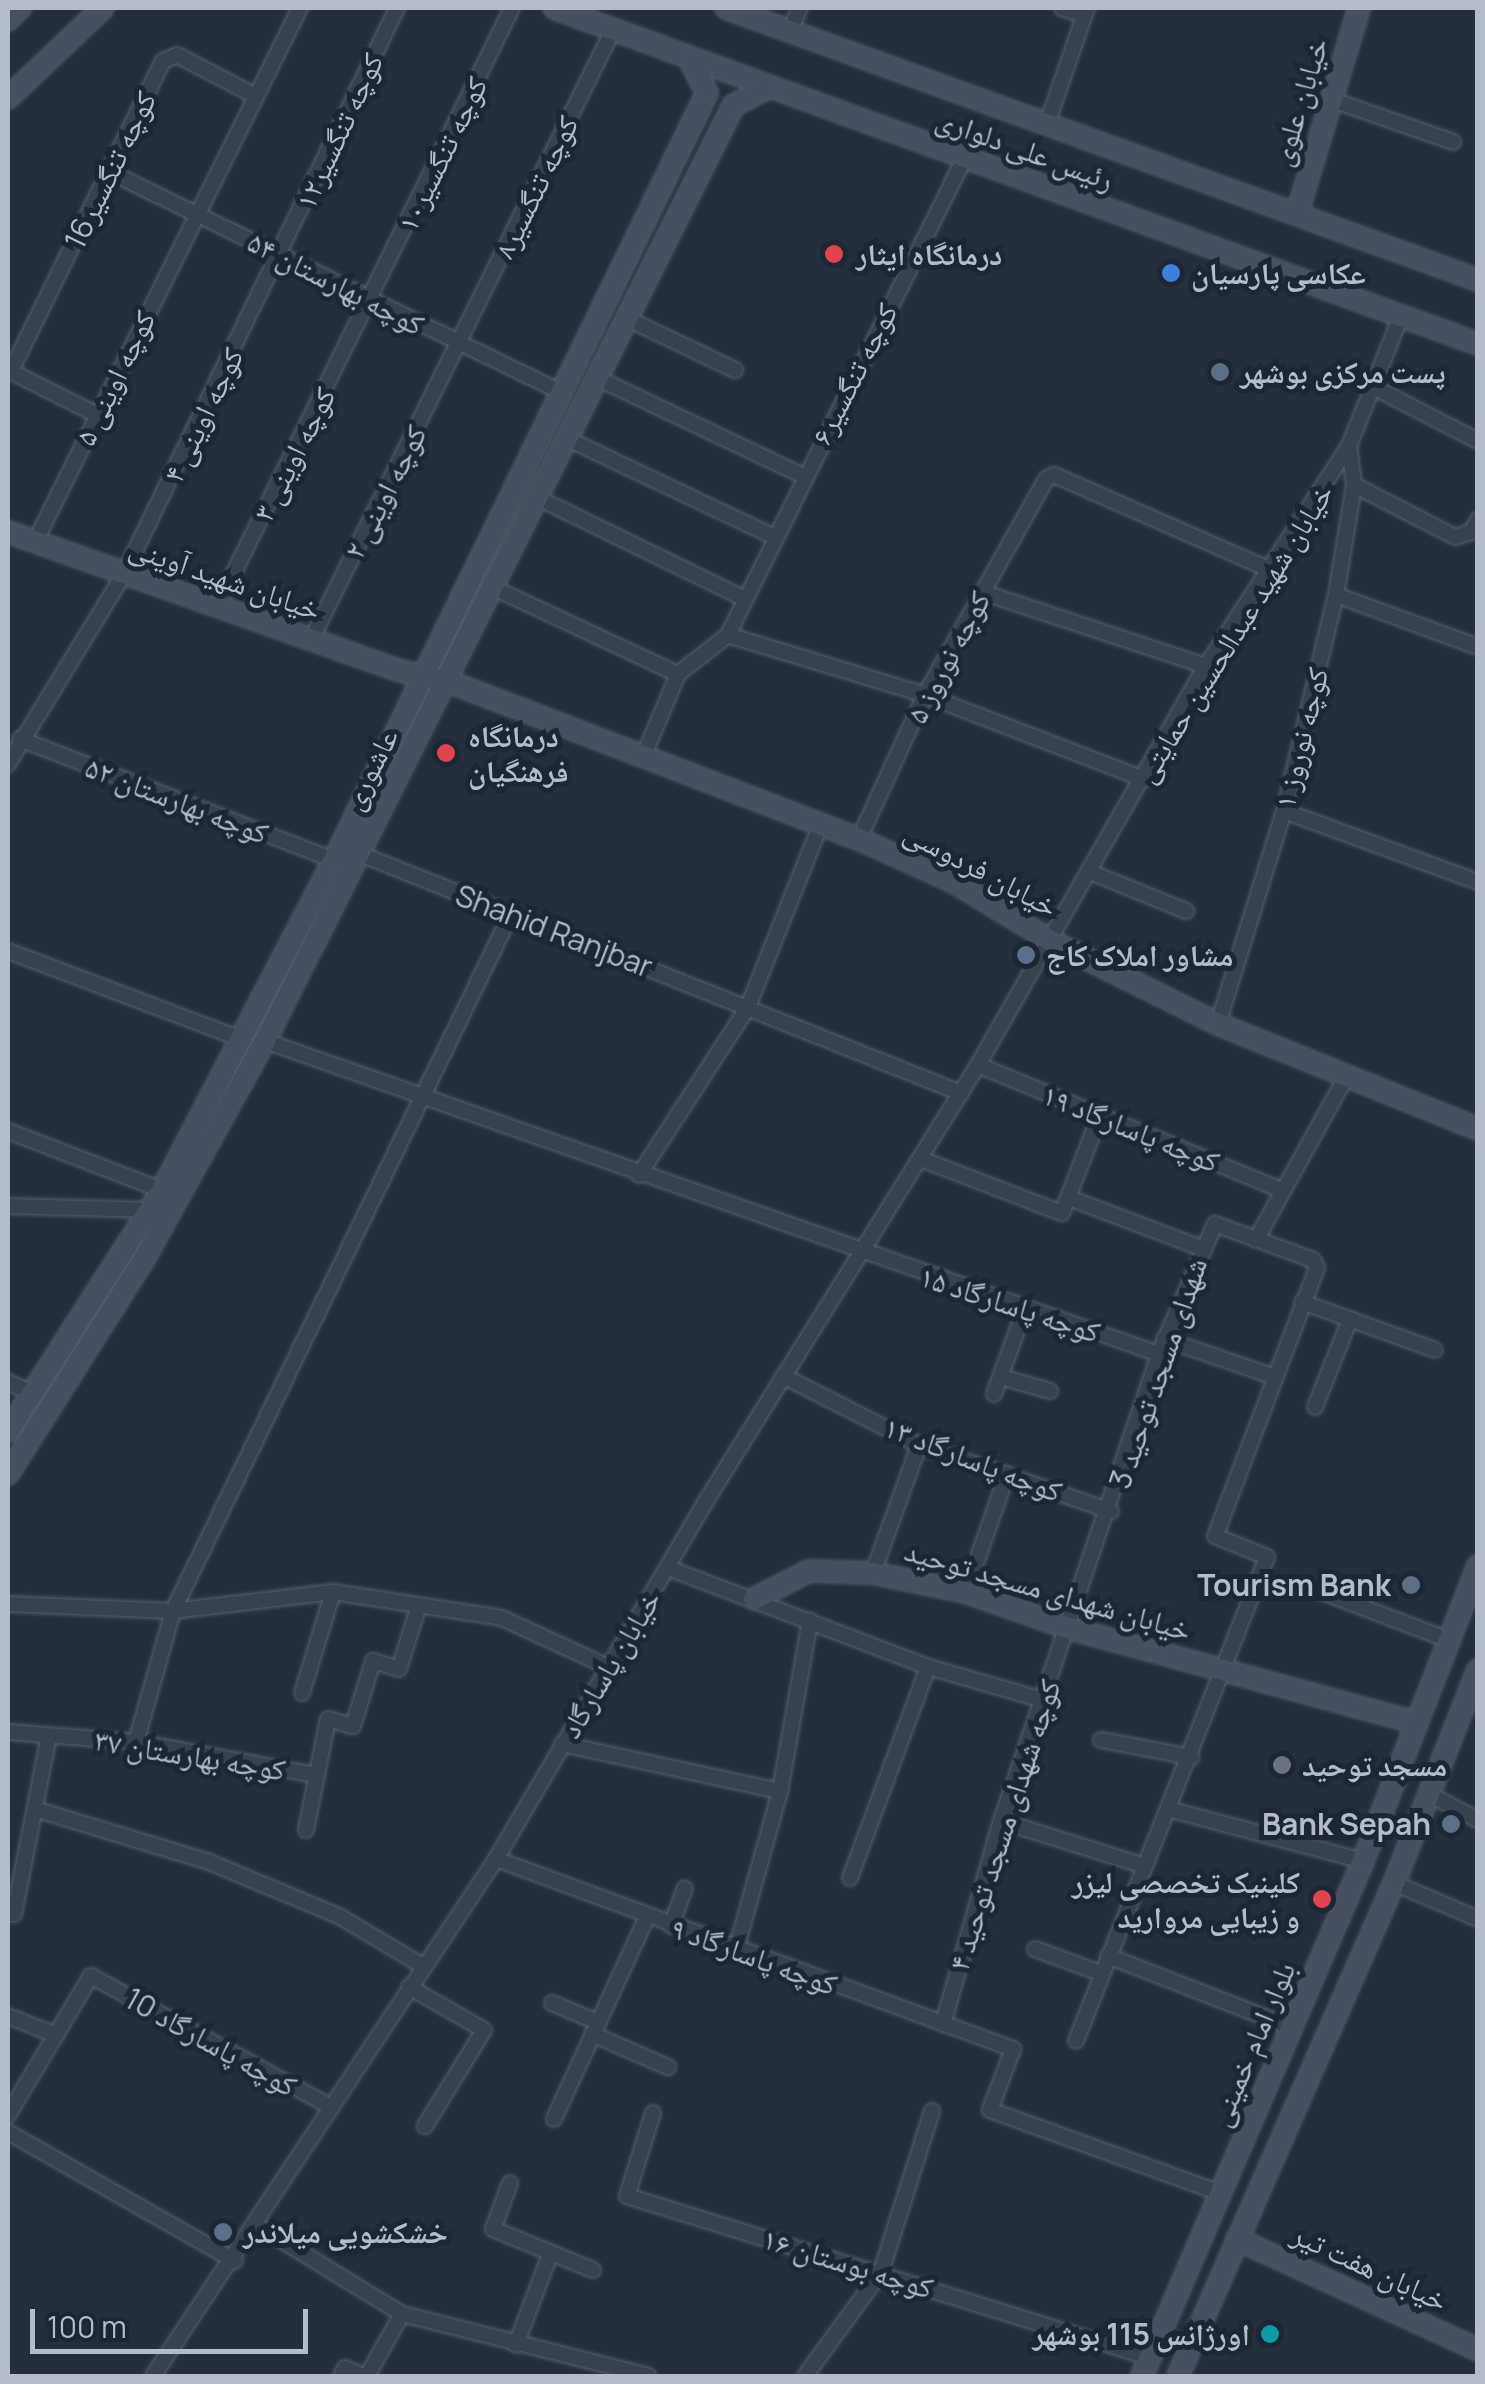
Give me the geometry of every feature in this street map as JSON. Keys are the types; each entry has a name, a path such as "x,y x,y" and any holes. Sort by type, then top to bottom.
{"street":[{"path":"8,20 20,8"},
{"path":"8,98 104,8"},
{"name":"کوچه اوینی ۵","path":"35,542 300,8"},
{"name":"کوچه تنگسیر۱۲","path":"282,255 397,8"},
{"name":"کوچه تنگسیر۱۰","path":"371,301 512,8"},
{"name":"رئیس علی دلواری","path":"554,8 1478,344"},
{"name":"رئیس علی دلواری","path":"726,8 1478,280"},
{"path":"790,30 800,8"},
{"path":"1047,124 1086,12 1062,8"},
{"name":"خیابان علوی","path":"1297,214 1359,8"},
{"name":"کوچه تنگسیر۸","path":"460,344 612,30"},
{"name":"کوچه تنگسیر16","path":"9,370 169,55 254,95"},
{"name":"عاشوری","path":"8,1474 144,1259 255,1040 334,860 707,93 690,59"},
{"name":"عاشوری","path":"8,1431 255,1040 360,854 734,105 768,88"},
{"path":"1332,100 1453,142"},
{"name":"کوچه تنگسیر۶","path":"728,636 803,476 964,159"},
{"name":"کوچه بهارستان ۵۴","path":"110,172 563,393"},
{"name":"کوچه اوینی ۴","path":"8,764 124,574 282,255"},
{"name":"کوچه اوینی ۳","path":"216,607 371,301"},
{"name":"خیابان شهید عبدالحسین حمایتی","path":"1051,941 1206,666 1349,446 1401,316"},
{"path":"626,318 736,370"},
{"name":"کوچه اوینی ۲","path":"311,640 460,344"},
{"path":"9,370 97,415"},
{"path":"597,378 803,476"},
{"path":"1373,387 1478,442"},
{"path":"568,439 774,537"},
{"name":"کوچه نوروز ۱","path":"1218,1024 1284,810 1336,595 1354,485 1349,446"},
{"name":"کوچه نوروز ۵","path":"858,839 926,695 1046,479 1054,474 1270,570"},
{"path":"1354,485 1455,537 1471,532 1478,520"},
{"path":"538,498 744,599"},
{"name":"خیابان شهید آوینی","path":"8,532 311,640 447,682"},
{"path":"494,588 678,674"},
{"path":"982,592 1206,666"},
{"path":"1336,595 1478,646"},
{"path":"644,755 678,674 728,636 926,695 1144,779"},
{"name":"خیابان فردوسی","path":"447,682 858,839 954,882 1051,941 1218,1024 1345,1079 1478,1129"},
{"name":"کوچه بهارستان ۵۲","path":"20,739 334,860"},
{"path":"1284,810 1478,882"},
{"path":"639,1175 748,1007 820,826"},
{"name":"Shahid Ranjbar","path":"360,854 960,1093"},
{"path":"1090,872 1186,911"},
{"path":"136,1742 173,1612 511,914"},
{"name":"خیابان پاسارگاد","path":"153,2376 235,2261 422,1966 496,1858 784,1376 921,1159 1051,941"},
{"name":"کوچه پاسارگاد ۱۵","path":"8,951 861,1255 1159,1354"},
{"name":"کوچه پاسارگاد ۱۹","path":"978,1065 1284,1191"},
{"path":"1076,2041 1267,1557 1215,1536 1317,1263 1256,1240 1345,1079"},
{"path":"921,1159 1060,1214 1100,1115"},
{"path":"8,1131 162,1190"},
{"path":"1069,1198 1201,1248"},
{"path":"8,1206 150,1210"},
{"name":"شهدای مسجد توحید 3","path":"1068,1628 1111,1510 1164,1339 1201,1248 1215,1224 1256,1240"},
{"path":"1302,1302 1435,1350"},
{"path":"994,1394 1026,1309"},
{"path":"1315,1407 1350,1319"},
{"path":"1164,1339 1272,1376"},
{"name":"کوچه پاسارگاد ۱۳","path":"784,1376 919,1445 1111,1510"},
{"path":"1001,1377 1050,1391"},
{"path":"8,1382 32,1393"},
{"path":"874,1573 919,1445"},
{"path":"966,1592 1006,1474"},
{"name":"بلوار امام خمینی","path":"1146,2367 1363,1861 1478,1566"},
{"path":"668,1568 928,1667 1043,1700"},
{"name":"خیابان شهدای مسجد توحید","path":"754,1599 809,1571 874,1573 966,1592 1068,1628 1417,1723"},
{"path":"1314,1589 1449,1640"},
{"path":"302,1693 334,1592"},
{"path":"8,1604 173,1612 334,1592 502,1618 608,1667"},
{"path":"316,1774 328,1720 353,1726 373,1661 399,1669 418,1605"},
{"path":"736,1950 780,1791 810,1621"},
{"name":"کوچه شهدای مسجد توحید ۴","path":"943,2024 1002,1821 1068,1628"},
{"path":"850,1878 928,1667"},
{"path":"1178,2376 1394,1884 1478,1670"},
{"name":"کوچه بهارستان ۳۷","path":"8,1732 136,1742 316,1774 306,1830"},
{"path":"8,1914 14,1914 38,1810 48,1736"},
{"path":"1101,1740 1190,1756"},
{"path":"562,1744 780,1791"},
{"path":"1429,1794 1478,1820"},
{"path":"1168,1809 1363,1861"},
{"path":"38,1810 208,1862 339,1916 422,1966"},
{"path":"1002,1821 1145,1866"},
{"name":"کوچه پاسارگاد ۹","path":"496,1858 670,1926 1013,2049 990,2110 1220,2193"},
{"path":"1394,1884 1478,1920"},
{"path":"670,1926 686,1888"},
{"path":"554,2119 647,1917"},
{"path":"1035,1949 1100,1973"},
{"path":"1108,1956 1293,2028"},
{"name":"کوچه پاسارگاد 10","path":"56,2036 91,1976 331,2107"},
{"path":"409,1987 484,2030 426,2126"},
{"path":"552,2003 668,2067"},
{"path":"8,2016 56,2036 8,2115"},
{"path":"805,2376 881,2272 932,2111"},
{"name":"کوچه بوستان ۱۶","path":"653,2114 626,2196 881,2272 1146,2367"},
{"path":"8,2132 122,2193 235,2261"},
{"path":"510,2183 493,2228 592,2270"},
{"path":"258,2226 402,2314 596,2371 648,2376"},
{"name":"خیابان هفت تیر","path":"1238,2239 1478,2350"},
{"path":"516,2345 551,2252"},
{"path":"341,2376 346,2368 365,2376 402,2314"}],"place":[{"name":"درمانگاه ایثار","path":"834,254"},
{"name":"عکاسی پارسیان","path":"1171,273"},
{"name":"پست مرکزی بوشهر","path":"1220,372"},
{"name":"درمانگاه فرهنگیان","path":"446,753"},
{"name":"مشاور املاک کاج","path":"1026,955"},
{"name":"Tourism Bank","path":"1411,1585"},
{"name":"مسجد توحید","path":"1282,1765"},
{"name":"Bank Sepah","path":"1451,1824"},
{"name":"کلینیک تخصصی لیزر و زیبایی مروارید","path":"1322,1899"},
{"name":"خشکشویی میلاندر","path":"223,2232"},
{"name":"اورژانس 115 بوشهر","path":"1270,2334"}]}
